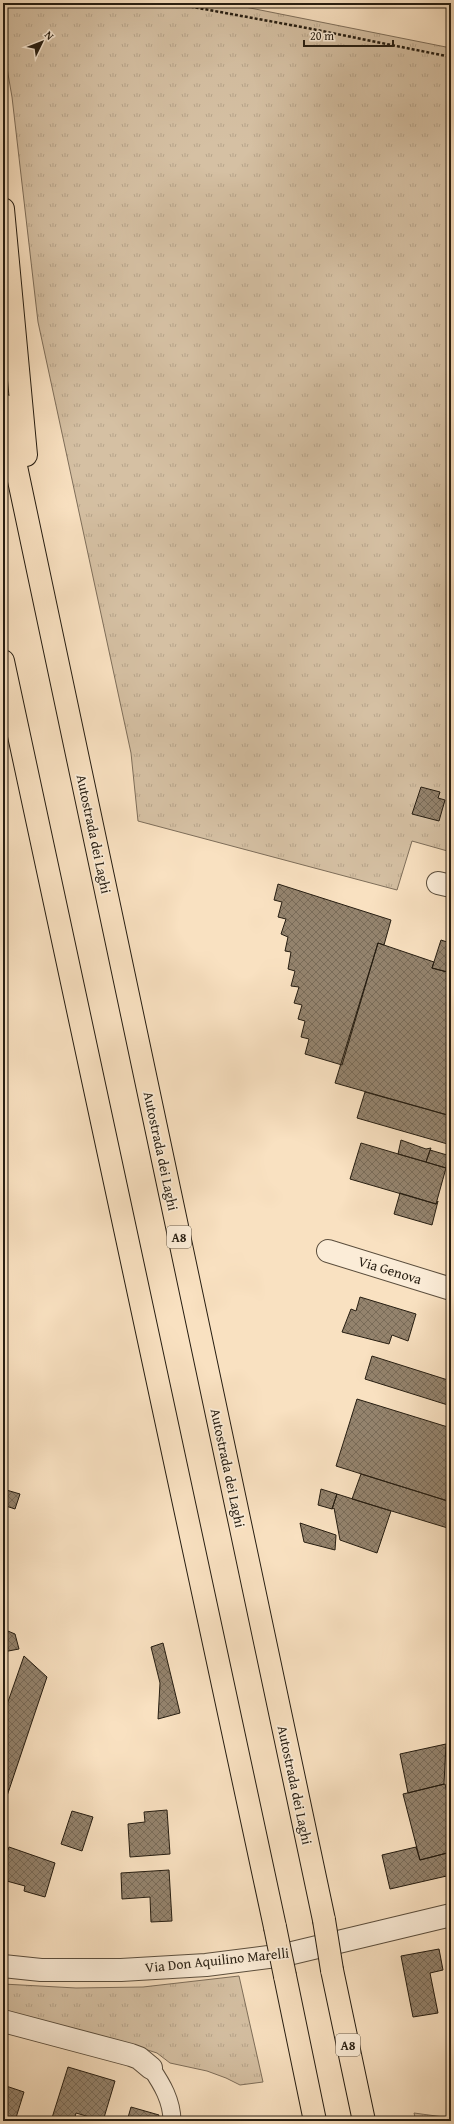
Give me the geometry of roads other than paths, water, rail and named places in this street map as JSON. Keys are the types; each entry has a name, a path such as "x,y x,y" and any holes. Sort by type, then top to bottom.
{"highway":[{"path":"3,209 35,554"},
{"name":"Autostrada dei Laghi","path":"3,404 324,1920 332,1970 364,2121"},
{"path":"3,661 275,1927 315,2121"}],"street":[{"name":"Via Genova","path":"328,1251 451,1289"},
{"name":"Via Don Aquilino Marelli","path":"3,1966 41,1970 113,1970 206,1965 284,1954 451,1915"},
{"path":"3,2021 131,2055 139,2058 151,2068"}],"lane":[{"path":"151,2068 163,2085 172,2110 172,2121"}]}
